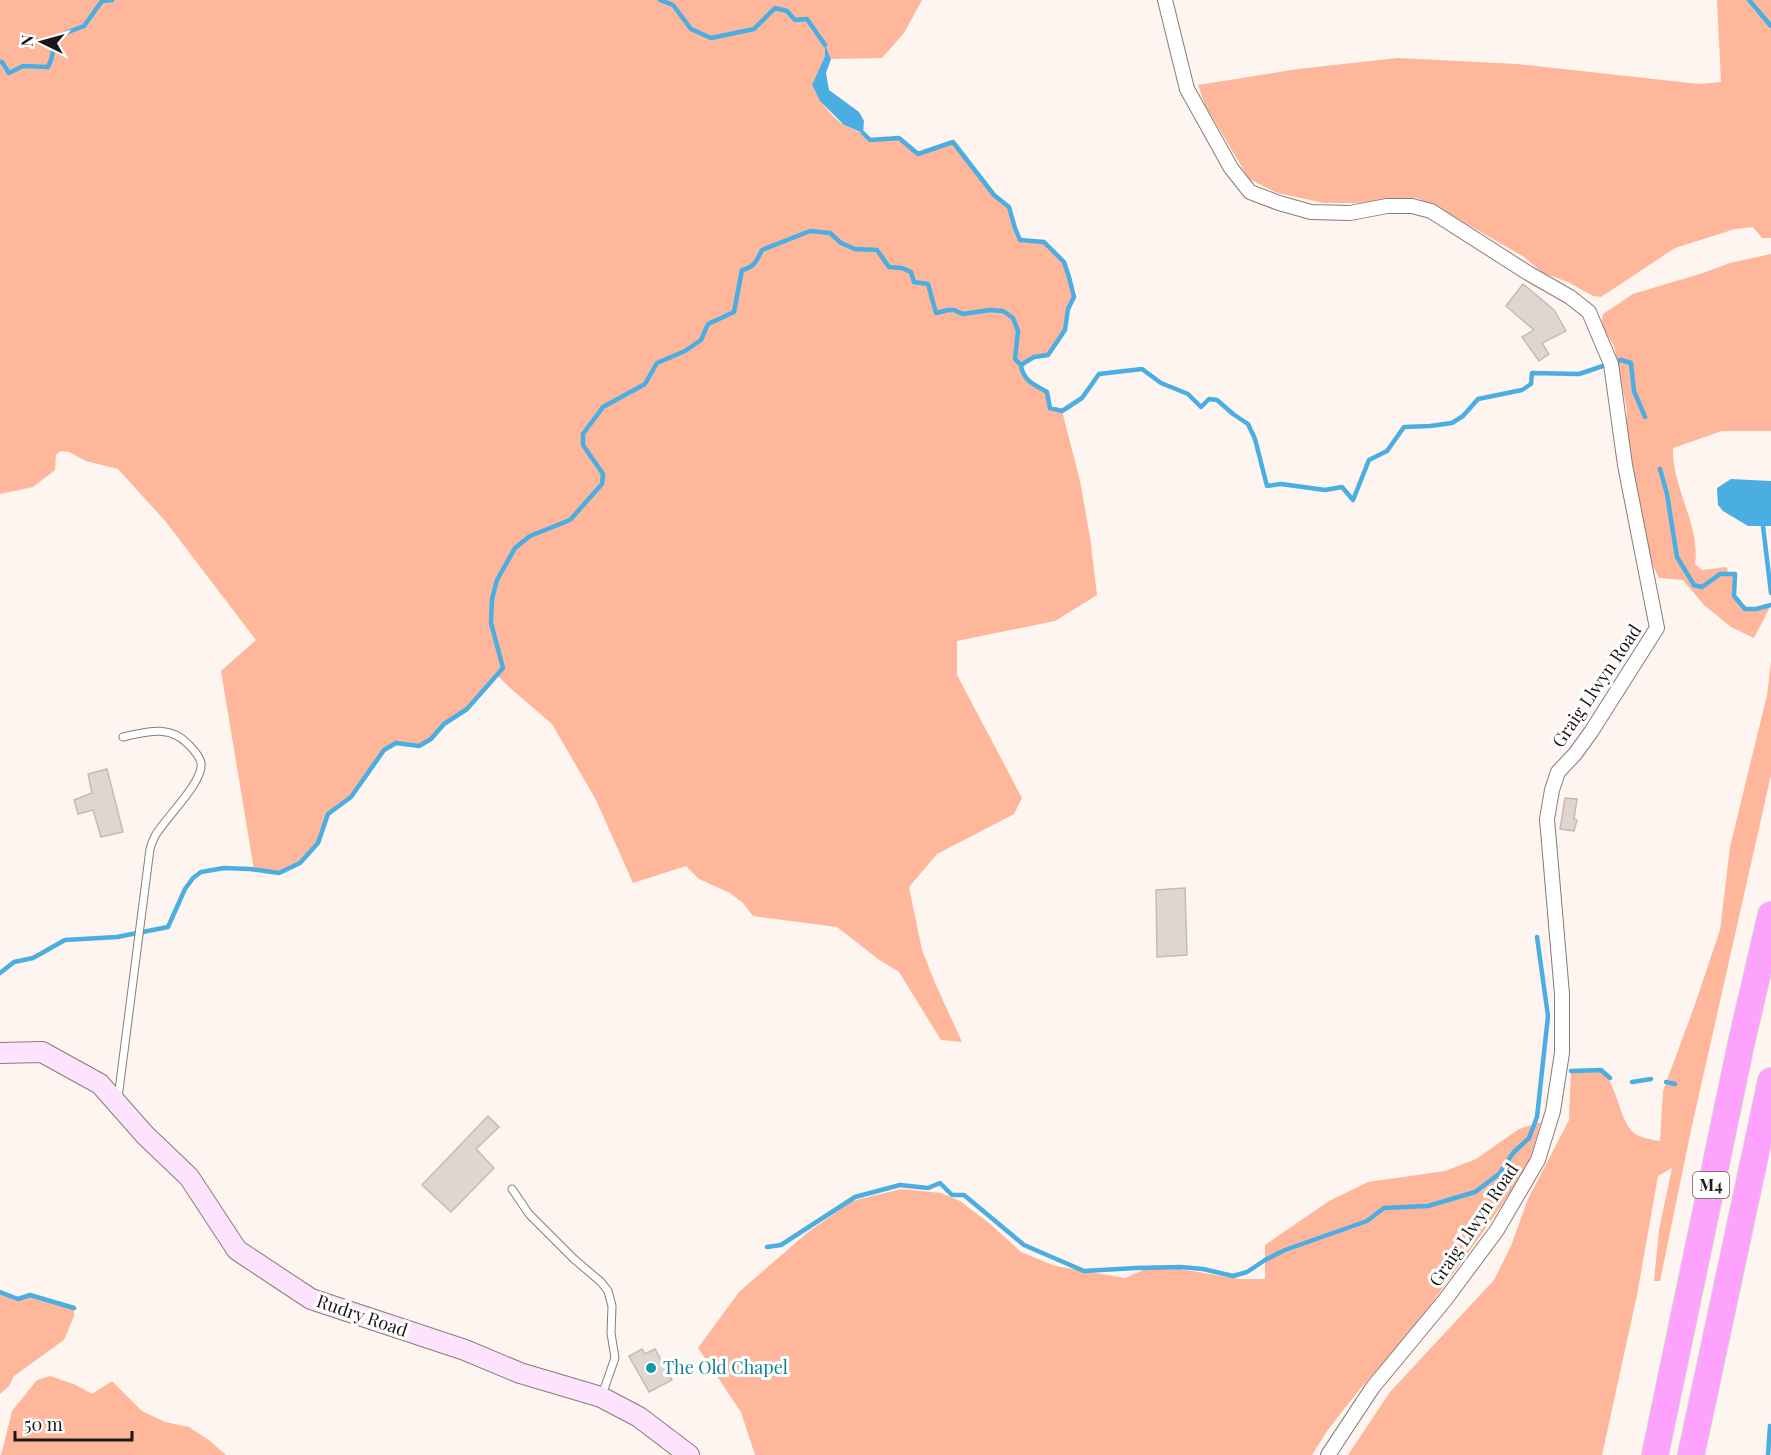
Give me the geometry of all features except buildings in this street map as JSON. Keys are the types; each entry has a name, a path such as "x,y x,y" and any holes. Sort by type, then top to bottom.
{"highway":[{"name":"M4","path":"1655,1455 1731,1090 1771,915"},
{"name":"M4","path":"1691,1455 1771,1081"}],"street":[{"name":"Graig Llwyn Road","path":"1165,0 1187,89 1231,168 1250,192 1311,212 1350,213 1387,206 1412,206 1431,211 1570,297 1589,312 1611,364 1625,465 1657,628 1591,732 1558,772 1552,790 1547,819 1562,994 1562,1053 1554,1111 1539,1160 1497,1230 1445,1300 1373,1387 1328,1455"},
{"name":"Rudry Road","path":"0,1053 42,1052 100,1084 145,1135 189,1178 237,1250 311,1299 465,1350 520,1373 601,1397 639,1417 689,1455"}],"lane":[{"path":"117,1104 150,849 154,837 200,775 201,762 194,750 183,739 170,732 157,730 123,737"},
{"path":"512,1189 529,1214 608,1291 612,1306 611,1333 615,1358 601,1397"}],"shaded area":[{"path":"0,0 922,0 904,33 882,58 831,59 826,47 825,56 812,86 822,103 836,119 861,132 870,140 899,138 918,154 953,142 994,195 1009,207 1020,240 1044,242 1064,262 1074,297 1068,309 1065,330 1048,355 1034,357 1021,365 1027,379 1047,392 1050,408 1062,411 1080,481 1097,595 1055,621 957,641 957,675 1022,798 1014,814 937,854 909,887 922,950 962,1042 941,1040 899,972 878,959 837,927 753,916 743,903 730,893 699,879 686,866 633,883 596,800 552,724 497,675 467,709 444,724 431,739 419,746 396,743 384,750 351,797 328,814 318,843 300,863 279,873 254,870 221,671 256,640 166,522 118,469 86,461 69,452 60,451 56,455 55,470 33,487 0,494"},
{"path":"1717,0 1771,0 1771,238 1762,238 1753,227 1735,229 1675,248 1601,297 1593,296 1568,282 1543,273 1524,257 1439,208 1417,198 1358,203 1324,203 1277,193 1249,179 1205,105 1198,85 1298,69 1398,58 1517,64 1699,84 1721,82"},
{"path":"1771,254 1771,431 1722,431 1673,448 1676,477 1694,535 1695,564 1702,570 1727,567 1728,574 1735,574 1734,596 1745,609 1771,605 1754,638 1731,627 1704,605 1683,580 1659,578 1630,519 1623,487 1627,411 1614,346 1601,325 1603,314 1633,294 1730,263"},
{"path":"1771,662 1771,775 1691,1130 1660,1281 1654,1281 1659,1230 1672,1168 1658,1176 1637,1295 1602,1455 1348,1455 1390,1392 1494,1280 1511,1246 1528,1199 1569,1120 1571,1071 1601,1070 1612,1086 1622,1114 1631,1130 1639,1136 1660,1141 1663,1091 1720,930 1730,847 1767,695"},
{"path":"1541,1122 1528,1166 1488,1225 1409,1335 1359,1390 1327,1431 1312,1455 755,1455 741,1412 698,1348 739,1292 807,1233 852,1201 901,1189 941,1193 960,1201 1021,1252 1055,1266 1125,1278 1155,1265 1240,1279 1265,1279 1265,1245 1329,1201 1368,1182 1445,1171 1476,1159 1519,1129"},
{"path":"0,1292 18,1299 30,1295 74,1308 74,1316 64,1340 14,1376 9,1386 0,1394"},
{"path":"50,1376 76,1385 92,1394 112,1381 142,1411 165,1422 189,1427 226,1455 1,1455 12,1411 37,1380"}],"water":[{"path":"825,45 831,59 826,73 829,90 859,112 864,121 863,133 844,125 820,101 812,85 825,56"},
{"path":"1731,479 1771,481 1771,526 1748,526 1723,511 1718,505 1717,488"}],"waterway":[{"path":"0,62 9,73 23,66 48,67 55,43 63,34 84,26 102,1 112,0"},
{"path":"660,0 673,5 691,29 711,38 754,29 775,8 787,11 795,20 807,19 825,45"},
{"path":"1749,0 1771,26"},
{"path":"863,133 870,140 899,138 918,154 953,142 994,195 1009,207 1020,240 1044,242 1064,262 1074,297 1068,309 1065,330 1048,355 1034,357 1021,365 1027,379 1047,392 1050,408 1062,411 1082,398 1099,374 1142,369 1161,383 1188,394 1201,407 1209,399 1217,400 1248,424 1255,439 1267,486 1281,484 1325,490 1342,487 1353,500 1369,460 1387,451 1404,427 1452,423 1463,416 1478,399 1522,390 1531,384 1532,373 1579,374 1621,360 1631,363 1634,391 1645,417"},
{"path":"0,973 14,962 33,958 65,940 117,937 168,927 185,889 201,872 224,868 279,873 300,863 318,843 328,814 351,797 384,750 396,743 419,746 431,739 444,724 467,709 503,668 491,623 492,599 497,580 515,548 530,536 570,520 602,484 603,474 583,445 583,434 603,407 645,384 657,363 685,351 701,340 708,324 734,312 742,270 752,265 762,250 810,231 830,233 841,243 855,249 877,250 889,267 902,268 911,272 914,282 928,284 936,313 954,310 963,314 990,310 1003,311 1013,318 1018,331 1015,359 1021,365"},
{"path":"1660,469 1667,494 1677,557 1694,585 1702,587 1720,574 1735,574 1734,596 1745,609 1771,605"},
{"path":"1763,526 1771,593"},
{"path":"767,1247 781,1245 855,1197 900,1185 928,1188 940,1183 952,1195 964,1195 1024,1245 1084,1271 1181,1267 1233,1276 1247,1272 1285,1250 1367,1221 1384,1208 1428,1206 1475,1192 1499,1174 1513,1153 1529,1138 1537,1117 1548,1016 1537,937"},
{"path":"1571,1071 1601,1070 1610,1078"},
{"path":"1632,1082 1651,1079"},
{"path":"1666,1082 1675,1084"},
{"path":"0,1292 18,1299 30,1295 74,1308"},
{"path":"1768,1455 1770,1426"}],"place":[{"name":"The Old Chapel","path":"651,1368"}]}
